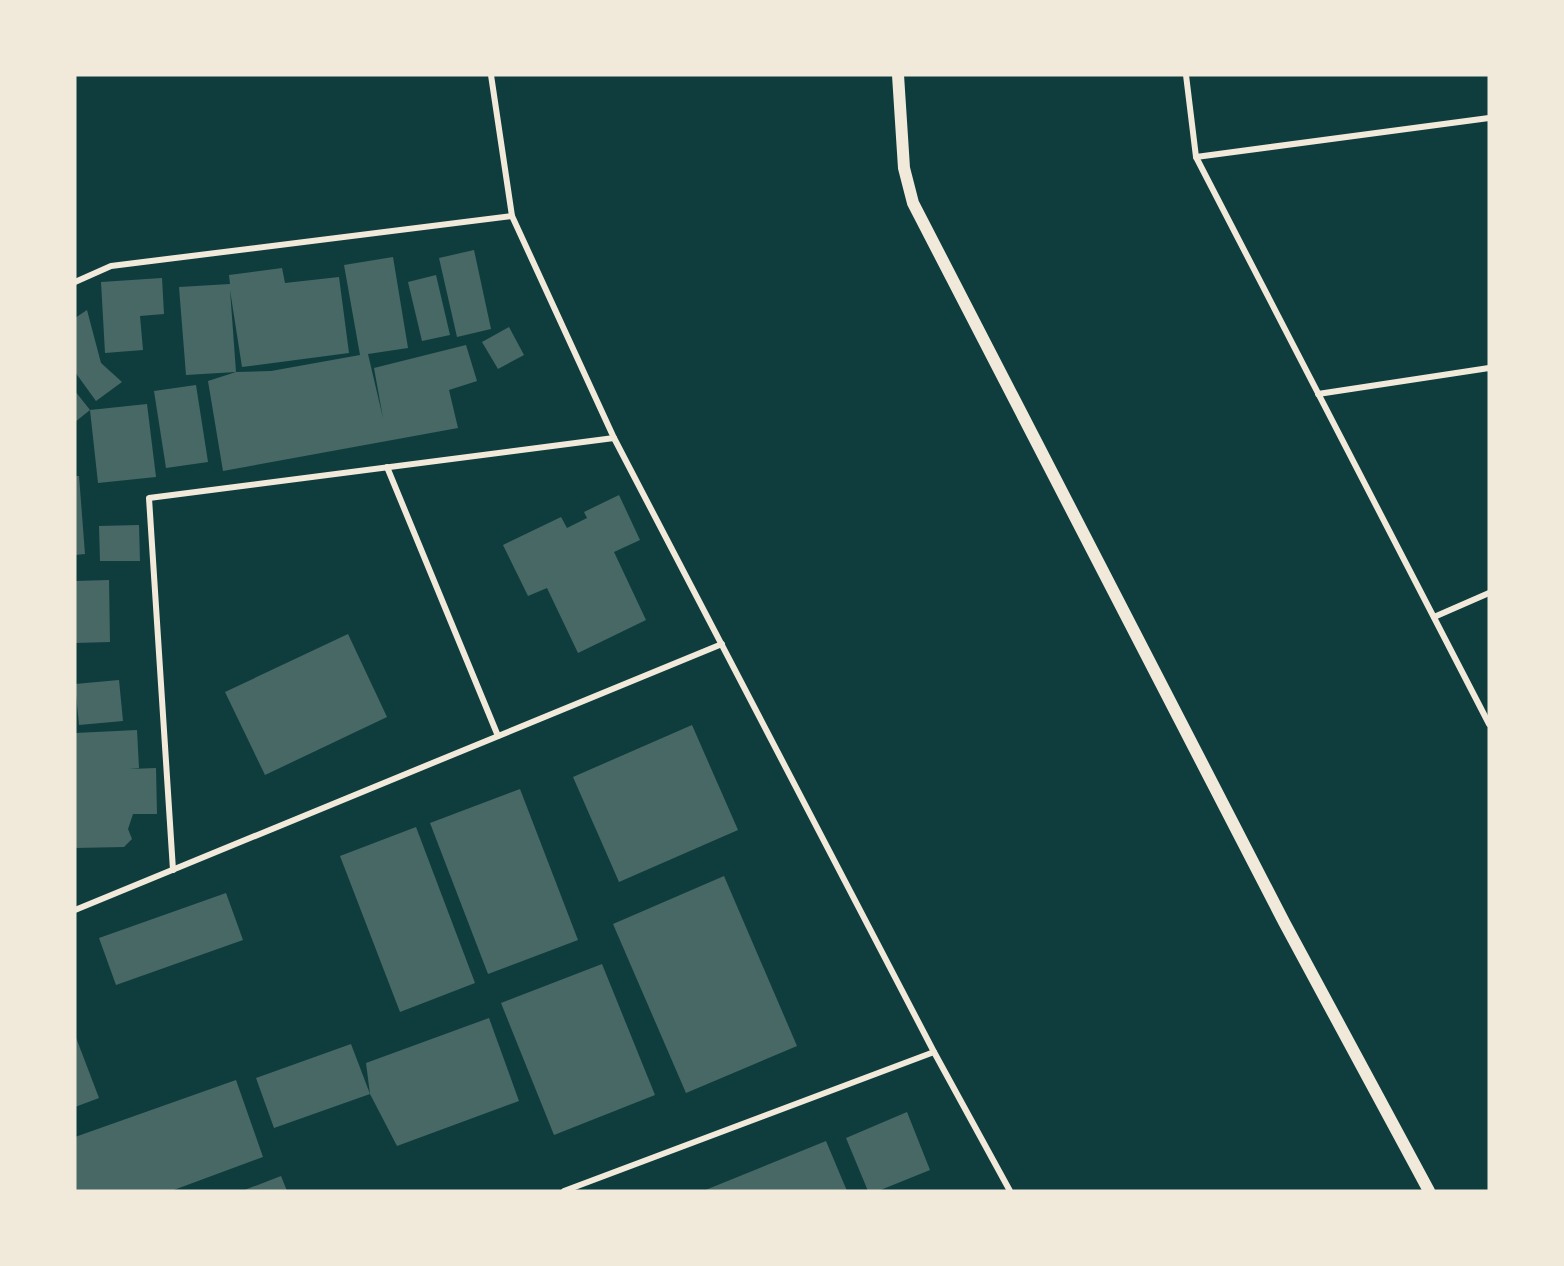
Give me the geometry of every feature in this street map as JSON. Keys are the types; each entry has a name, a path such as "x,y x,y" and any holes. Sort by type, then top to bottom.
{"main road":[{"path":"898,75 904,168 913,203 1284,922 1429,1191"}],"street":[{"path":"491,75 512,216 614,438 934,1052 1010,1191"},
{"path":"1185,75 1196,157 1489,724"},
{"path":"1196,157 1489,118"},
{"path":"75,282 111,266 512,216"},
{"path":"1318,394 1489,368"},
{"path":"173,870 149,498 614,438"},
{"path":"387,467 498,736"},
{"path":"1434,617 1489,593"},
{"path":"75,910 722,644"},
{"path":"564,1191 934,1052"}],"building":[{"path":"474,250 491,329 457,337 439,258"},
{"path":"393,257 408,348 368,354 383,418 374,368 466,345 477,381 449,390 458,428 223,471 208,381 236,372 271,371 360,355 344,265"},
{"path":"282,268 285,283 339,277 349,353 242,367 230,290 236,372 186,375 179,287 230,284 229,275"},
{"path":"436,275 450,335 422,341 408,282"},
{"path":"162,278 164,314 140,316 143,350 105,353 101,282"},
{"path":"87,310 101,363 122,382 96,401 75,372 75,318"},
{"path":"509,327 524,355 498,369 482,342"},
{"path":"196,385 208,462 166,468 154,391"},
{"path":"75,391 90,410 75,422"},
{"path":"147,404 156,477 98,483 90,410"},
{"path":"75,476 79,476 85,554 75,555"},
{"path":"619,495 640,540 614,552 646,620 578,653 547,588 528,596 503,545 561,517 567,528 587,518 584,512"},
{"path":"139,525 140,561 100,561 99,526"},
{"path":"109,580 110,642 75,643 75,581"},
{"path":"348,634 387,717 265,775 225,692"},
{"path":"119,680 123,721 79,725 75,684"},
{"path":"692,725 738,830 619,882 573,777"},
{"path":"137,730 139,768 129,769 156,768 157,814 133,814 128,829 132,839 124,847 75,848 75,733"},
{"path":"520,789 578,940 488,974 430,823"},
{"path":"416,827 475,983 400,1012 340,856"},
{"path":"724,876 797,1046 686,1093 613,924"},
{"path":"226,893 243,940 116,985 99,938"},
{"path":"602,964 655,1095 554,1135 501,1003"},
{"path":"489,1018 519,1101 397,1146 370,1094 366,1063"},
{"path":"75,1035 99,1098 75,1107"},
{"path":"351,1044 370,1094 274,1128 256,1078"},
{"path":"236,1080 263,1157 171,1191 75,1191 75,1137"},
{"path":"907,1112 930,1170 878,1191 868,1191 846,1138"},
{"path":"826,1141 847,1191 703,1191"},
{"path":"281,1176 287,1191 242,1191"}]}
